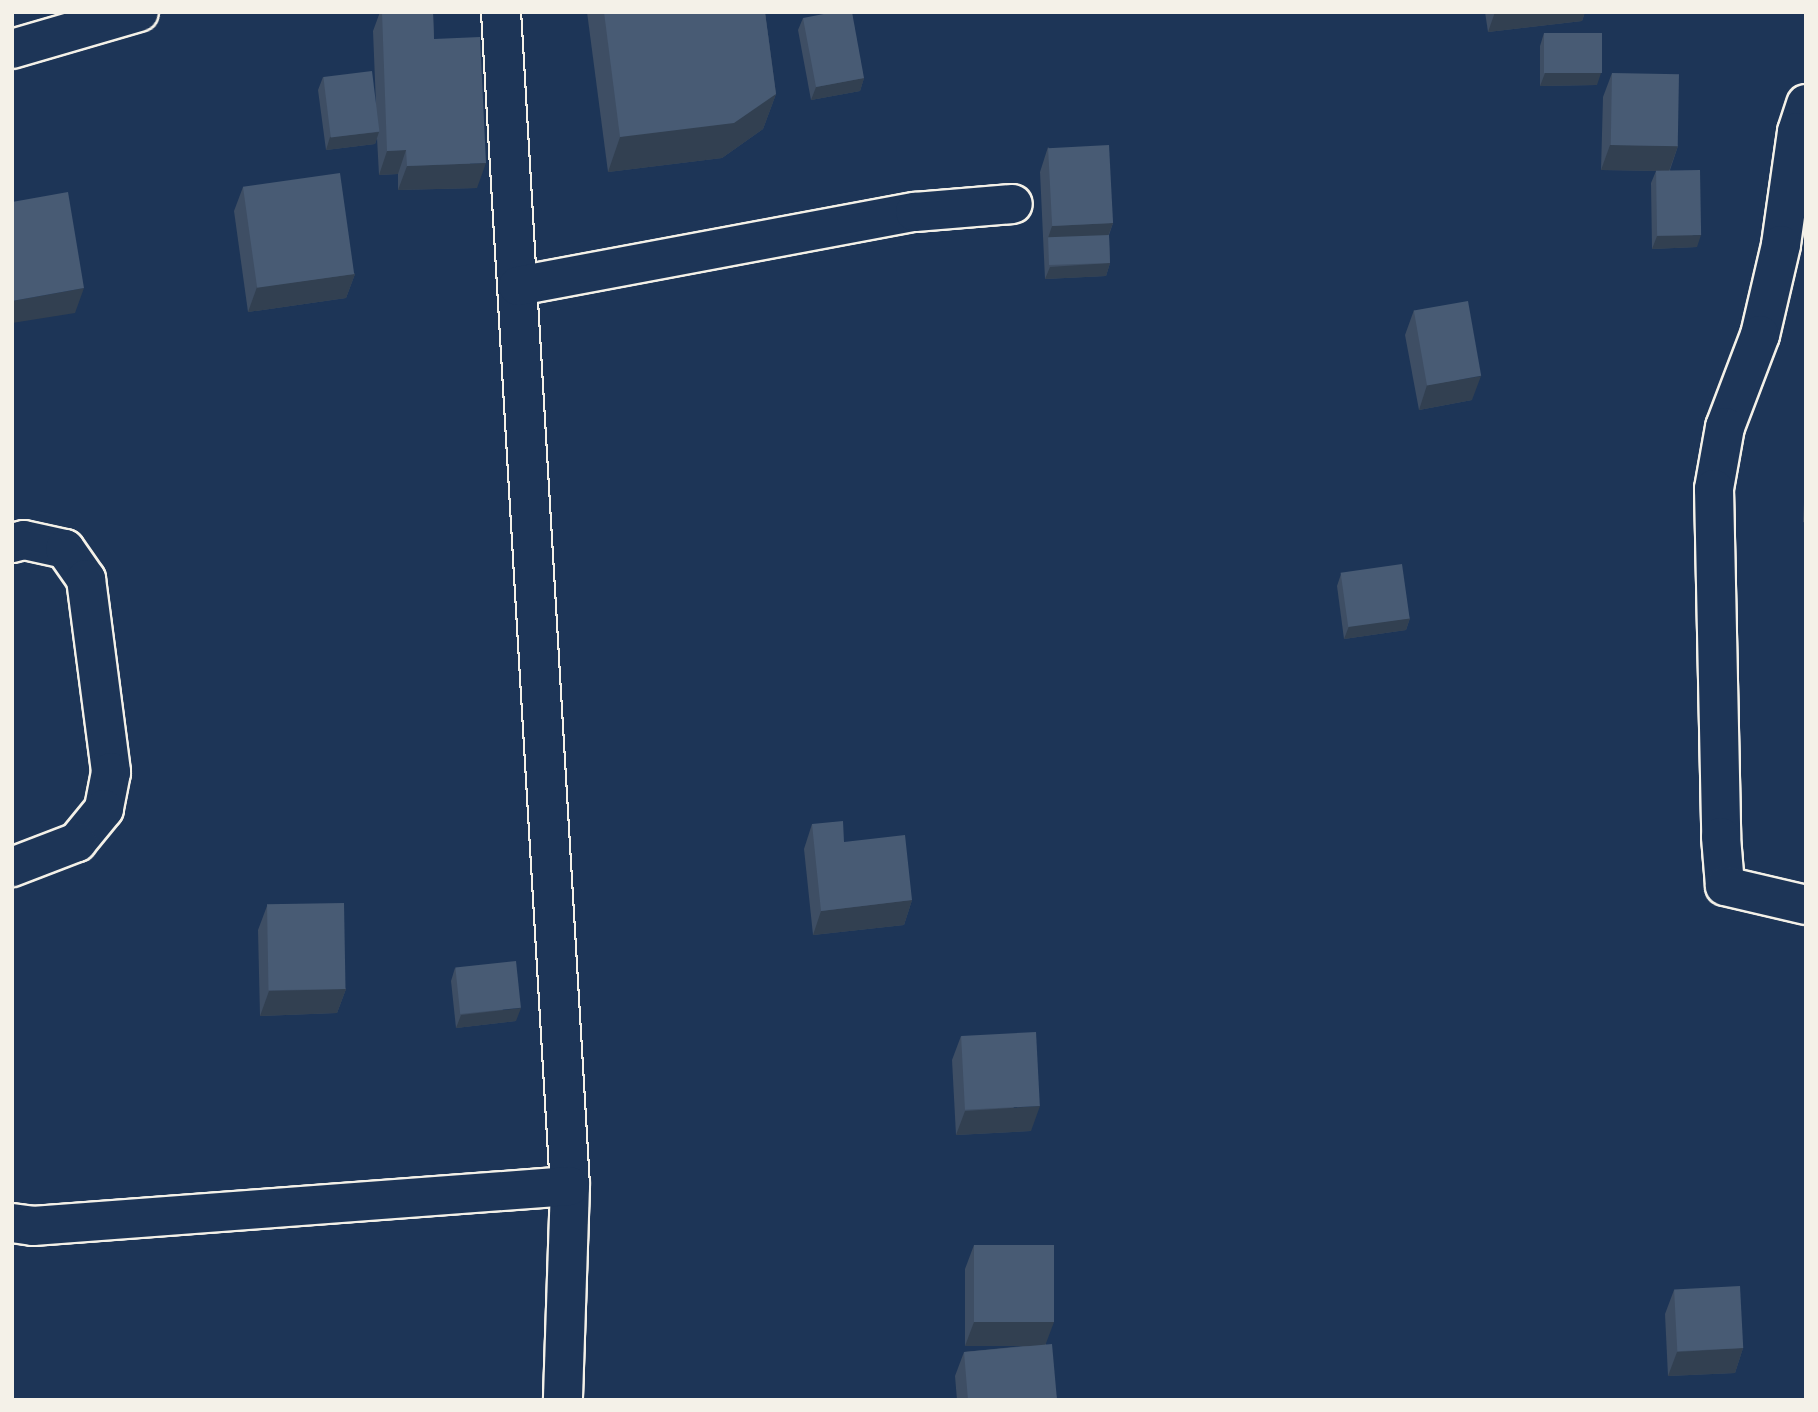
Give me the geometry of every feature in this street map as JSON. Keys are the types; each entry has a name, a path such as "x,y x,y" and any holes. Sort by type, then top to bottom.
{"street":[{"path":"12,49 139,12"},
{"path":"501,12 570,1186 563,1400"},
{"path":"1806,104 1797,132 1781,245 1760,335 1725,427 1714,489 1721,837 1725,886 1806,905"},
{"path":"517,286 915,212 1013,204"},
{"path":"12,543 24,541 65,549 86,579 111,772 104,809 77,842 12,867"},
{"path":"12,1223 33,1226 570,1186"}],"building":[{"path":"382,12 433,12 434,39 480,37 486,163 407,166 406,150 387,151"},
{"path":"604,12 765,12 776,94 734,123 620,137"},
{"path":"834,12 852,12 864,78 816,87 803,18"},
{"path":"1544,33 1602,33 1602,73 1544,73"},
{"path":"372,71 379,132 331,138 323,77"},
{"path":"1612,73 1679,74 1678,146 1611,145"},
{"path":"1109,145 1113,223 1052,226 1048,148"},
{"path":"1700,170 1701,235 1657,236 1656,171"},
{"path":"340,173 354,274 257,288 243,187"},
{"path":"68,192 84,288 12,301 12,202"},
{"path":"1109,235 1110,263 1049,265 1048,237"},
{"path":"1468,301 1481,376 1427,385 1414,311"},
{"path":"1402,564 1410,618 1348,627 1341,573"},
{"path":"843,821 844,842 905,835 912,900 821,911 812,824"},
{"path":"344,903 346,989 269,990 267,904"},
{"path":"516,961 521,1008 460,1014 455,967"},
{"path":"1036,1032 1040,1106 965,1110 961,1036"},
{"path":"974,1245 1054,1245 1054,1322 974,1322"},
{"path":"1740,1286 1743,1348 1677,1351 1674,1289"},
{"path":"1052,1344 1057,1400 968,1400 964,1352"}]}
